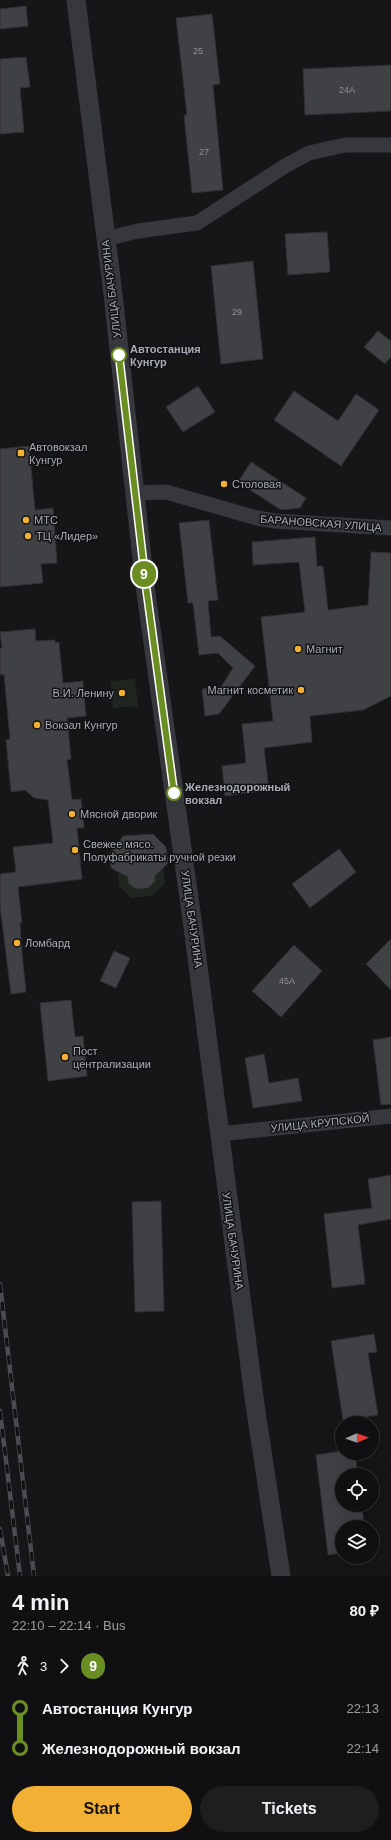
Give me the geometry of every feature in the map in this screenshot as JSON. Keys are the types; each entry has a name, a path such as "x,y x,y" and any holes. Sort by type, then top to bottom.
{"street":[{"name":"УЛИЦА БАЧУРИНА","path":"76,0 135,494 255,1405 281,1576"},
{"path":"105,239 138,231 197,223 309,152 345,145 391,145"},
{"name":"БАРАНОВСКАЯ УЛИЦА","path":"135,494 166,492 250,517 275,521 391,528"},
{"name":"УЛИЦА КРУПСКОЙ","path":"219,1134 391,1116"}],"shaded area":[{"path":"135,679 138,706 113,708 111,681"},
{"path":"129,856 163,867 165,883 152,896 131,898 119,886 118,872","holes":["154,867 155,881 148,888 136,889 128,883 127,870"]}],"building":[{"path":"26,6 28,26 0,29 0,9"},
{"path":"212,14 220,84 213,85 223,190 192,193 184,115 187,115 176,18"},
{"path":"26,57 30,87 20,88 24,132 0,134 0,59"},
{"path":"391,65 391,111 305,115 303,69"},
{"path":"327,232 330,272 288,275 285,234"},
{"path":"253,261 263,359 221,364 211,266"},
{"path":"378,331 391,341 391,357 385,364 364,347"},
{"path":"198,386 215,412 183,432 166,407"},
{"path":"294,391 338,421 356,394 379,410 341,466 274,420"},
{"name":"ТЦ «Лидер»","path":"29,446 35,510 53,508 57,563 41,564 43,583 0,587 0,449"},
{"path":"251,462 306,498 300,508 281,510 238,482"},
{"path":"209,520 218,600 208,601 211,637 220,636 255,666 219,714 205,716 202,689 221,687 233,668 218,653 199,655 193,603 188,603 179,523"},
{"path":"315,537 317,566 323,566 328,610 368,605 371,552 391,553 391,696 363,710 310,716 312,742 264,748 269,790 225,796 222,766 246,763 242,724 273,721 261,617 305,612 299,562 253,565 252,542"},
{"name":"Вокзал Кунгур","path":"35,629 36,641 55,640 55,643 59,642 63,683 83,681 86,716 67,718 71,759 67,760 72,800 81,799 84,828 77,828 82,879 18,887 22,923 20,923 26,992 11,994 0,906 0,874 16,872 13,847 53,843 48,800 34,798 25,790 11,792 6,740 10,739 4,674 0,675 0,648 2,648 0,632"},
{"path":"153,834 166,847 168,863 155,876 155,881 148,888 136,889 128,883 128,877 111,868 110,854 123,836"},
{"path":"339,849 356,872 310,908 292,884"},
{"path":"391,939 391,990 366,964"},
{"path":"294,945 322,971 281,1017 252,991"},
{"path":"114,951 130,958 116,988 100,981"},
{"name":"Пост централизации","path":"71,1000 75,1037 83,1036 87,1076 48,1081 40,1003"},
{"path":"391,1037 391,1104 381,1105 373,1040"},
{"path":"264,1054 269,1083 298,1078 302,1101 253,1108 245,1058"},
{"path":"391,1175 391,1219 358,1225 365,1284 332,1288 324,1214 372,1208 368,1179"},
{"path":"161,1201 164,1311 135,1312 132,1202"},
{"path":"374,1334 377,1352 368,1353 378,1415 342,1416 331,1341"},
{"path":"335,1452 335,1460 356,1460 357,1468 335,1468 335,1512 363,1512 363,1520 335,1520 335,1554 328,1555 316,1455"}],"railway":[{"path":"0,1284 34,1576"},
{"path":"0,1411 20,1576"},
{"path":"0,1529 8,1576"}],"bus line":[{"name":"9","path":"119,355 146,586 174,793"}],"place":[{"name":"Автостанция Кунгур","path":"119,355"},
{"name":"Автовокзал Кунгур","path":"21,453"},
{"name":"Столовая","path":"224,484"},
{"name":"МТС","path":"26,520"},
{"name":"ТЦ «Лидер»","path":"28,536"},
{"name":"Магнит","path":"298,649"},
{"name":"Магнит косметик","path":"301,690"},
{"name":"В.И. Ленину","path":"122,693"},
{"name":"Вокзал Кунгур","path":"37,725"},
{"name":"Железнодорожный вокзал","path":"174,793"},
{"name":"Мясной дворик","path":"72,814"},
{"name":"Свежее мясо. Полуфабрикаты ручной резки","path":"75,850"},
{"name":"Ломбард","path":"17,943"},
{"name":"Пост централизации","path":"65,1057"}]}
